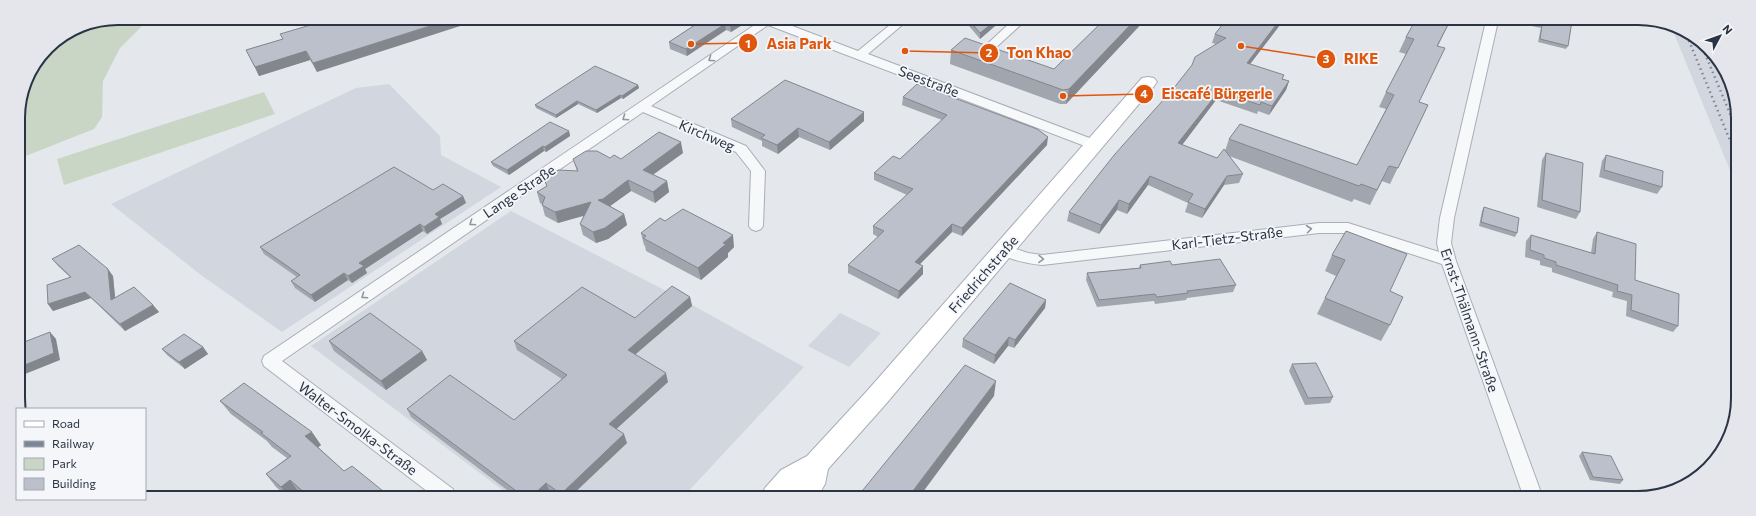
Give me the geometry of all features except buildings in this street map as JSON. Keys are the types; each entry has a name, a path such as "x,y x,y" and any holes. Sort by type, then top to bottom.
{"main road":[{"name":"Friedrichstraße","path":"779,491 791,478 816,464 876,398 1148,82"},
{"name":"Friedrichstraße","path":"806,491 811,484 816,464"}],"street":[{"name":"Lange Straße","path":"270,361 642,107 758,25"},
{"name":"Seestraße","path":"779,25 1095,145"},
{"path":"860,55 897,25"},
{"path":"988,49 1014,25"},
{"name":"Ernst-Thälmann-Straße","path":"1491,25 1447,218 1444,243 1448,261 1531,491"},
{"name":"Kirchweg","path":"642,107 741,149 758,171 756,226"},
{"name":"Karl-Tietz-Straße","path":"1004,250 1027,258 1042,260 1319,228 1348,228 1448,261"},
{"name":"Walter-Smolka-Straße","path":"270,361 441,491"}],"shaded area":[{"path":"1674,32 1684,37 1699,48 1700,56 1707,56 1715,66 1726,88 1731,118 1731,173"},
{"path":"389,84 440,136 441,155 501,187 282,332 201,275 111,204 356,88"},
{"path":"511,211 676,296 804,367 689,491 504,491 311,346"},
{"path":"840,313 881,333 849,367 808,346"}],"green space":[{"path":"112,25 146,25 142,26 120,48 103,81 102,117 94,129 25,156 25,112 28,94 37,72 44,61 61,44 83,32 94,28"},
{"path":"264,92 275,114 64,185 57,159"}],"railway":[{"path":"1689,40 1731,143"},
{"path":"1706,56 1731,116"}],"place":[{"name":"Asia Park","path":"691,44"},
{"name":"RIKE","path":"1241,46"},
{"name":"Ton Khao","path":"905,51"},
{"name":"Eiscafé Bürgerle","path":"1063,96"}]}
